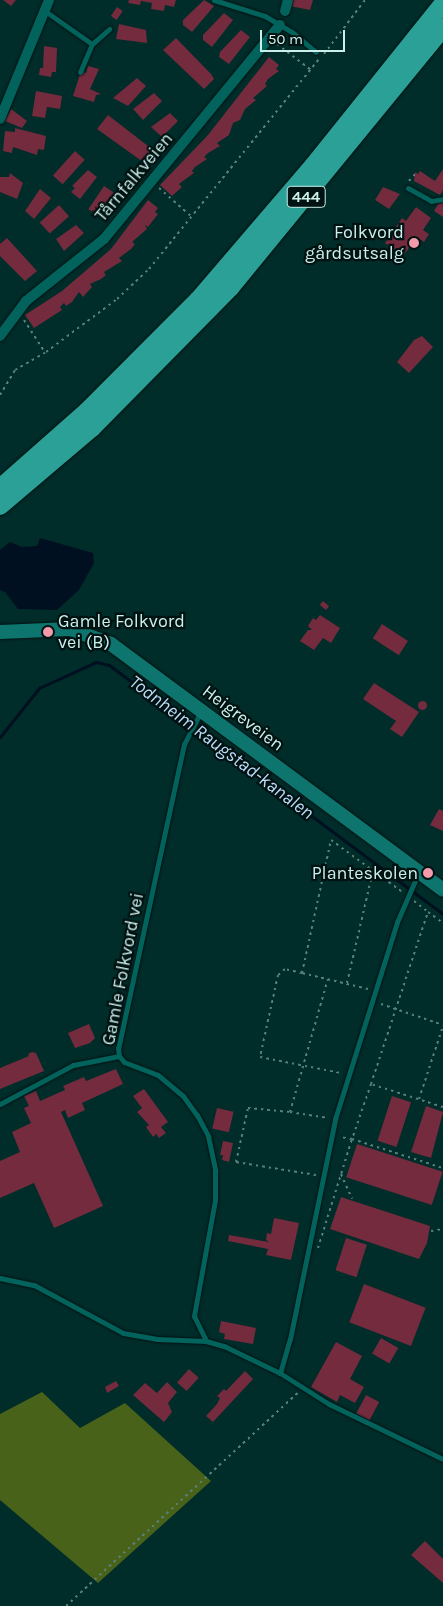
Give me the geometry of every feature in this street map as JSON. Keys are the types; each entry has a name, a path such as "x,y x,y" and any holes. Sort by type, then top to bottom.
{"highway":[{"name":"444","path":"0,488 87,410 198,300 313,166 443,4"},
{"name":"444","path":"0,506 99,421 230,288 443,28"}],"main road":[{"name":"Heigreveien","path":"0,632 58,628 99,638 201,710 416,878 443,890"}],"street":[{"path":"0,119 49,0"},
{"path":"285,11 288,0"},
{"name":"Tårnfalkveien","path":"0,336 16,312 104,239 280,25"}],"lane":[{"path":"214,0 265,16 316,52"},
{"path":"44,11 92,44"},
{"path":"80,72 92,44 109,29"},
{"path":"408,188 431,201 443,199"},
{"name":"Gamle Folkvord vei","path":"201,710 191,727 119,1056 173,1086 193,1108 208,1136 215,1170 215,1200 194,1316 206,1341"},
{"path":"280,1373 288,1349 335,1119 374,990 406,896 416,878"},
{"path":"0,1104 73,1065 119,1056"},
{"path":"0,1278 34,1285 123,1333 157,1339 206,1341 240,1353 280,1373 302,1389 443,1459"}],"path":[{"path":"0,396 15,370 46,352 117,299 149,269 311,70 365,0"},
{"path":"270,38 311,70"},
{"path":"150,181 192,218"},
{"path":"16,312 46,352"},
{"path":"302,972 331,840 443,923"},
{"path":"347,983 373,870"},
{"path":"307,1253 314,1252 321,1244 340,1173 428,912"},
{"path":"348,1075 260,1057 278,975 286,970 302,972 374,990"},
{"path":"290,1112 328,979"},
{"path":"371,1001 443,1025 419,1100"},
{"path":"371,1084 443,1107"},
{"path":"323,1177 236,1162 248,1108 335,1119"},
{"path":"332,1136 352,1139 443,1168"},
{"path":"340,1173 352,1199"},
{"path":"431,1231 443,1229"},
{"path":"66,1606 302,1389"}],"green space":[{"path":"42,1392 80,1428 125,1403 211,1481 98,1583 0,1500 0,1414"}],"water":[{"path":"40,538 93,553 94,563 79,590 57,610 18,609 5,592 0,590 0,550 10,542 22,547 37,546"}],"building":[{"path":"3,0 16,0 11,6"},
{"path":"129,0 176,0 174,7 165,5 164,11 151,9 152,3 141,1 140,5 128,3"},
{"path":"204,0 214,6 192,32 183,25 183,20"},
{"path":"291,0 313,0 310,10 290,6"},
{"path":"117,7 123,11 117,20 111,16"},
{"path":"224,13 233,20 212,47 203,40 203,35"},
{"path":"119,24 146,30 147,43 116,39"},
{"path":"241,30 250,37 229,64 219,57 220,52"},
{"path":"176,38 214,79 204,89 163,50"},
{"path":"44,46 57,48 56,72 52,72 51,77 39,75 40,68 43,68"},
{"path":"269,57 279,65 276,69 279,71 268,79 265,84 267,86 253,98 256,100 245,109 240,120 233,123 229,135 217,143 220,146 204,157 207,159 195,167 192,171 194,173 179,184 182,187 172,196 160,185 208,135"},
{"path":"88,66 99,69 90,89 101,94 96,95 94,102 73,96 81,71 86,73"},
{"path":"137,78 146,86 128,106 113,98"},
{"path":"36,91 62,96 60,109 47,107 45,118 32,116"},
{"path":"154,93 162,101 143,120 133,109"},
{"path":"11,109 27,121 22,128 5,121"},
{"path":"170,113 178,121 162,137 151,127"},
{"path":"108,115 148,146 151,151 143,162 97,129"},
{"path":"15,128 46,136 44,150 38,149 37,155 13,147 12,153 3,151 5,131 15,132"},
{"path":"75,151 85,160 63,184 53,176"},
{"path":"443,169 443,190 440,195 414,181 415,172 418,174 420,171 435,181"},
{"path":"88,170 97,177 80,199 71,192 75,188 72,186"},
{"path":"10,173 23,183 17,199 0,192 0,177 9,177"},
{"path":"104,186 116,194 100,217 88,209"},
{"path":"383,187 400,194 389,209 375,200"},
{"path":"40,189 51,198 34,219 25,211"},
{"path":"148,200 158,208 155,212 158,214 148,227 145,225 147,229 132,242 135,244 131,249 119,258 122,261 104,272 106,275 101,279 90,284 92,287 83,297 79,292 72,302 66,306 64,303 60,307 62,310 34,328 25,315 62,291 111,249"},
{"path":"440,201 443,203 443,217 434,211"},
{"path":"59,205 69,216 50,234 40,222"},
{"path":"416,207 431,218 423,230 429,234 424,242 417,237 403,256 385,243 402,218 406,221"},
{"path":"76,225 84,233 64,251 56,239"},
{"path":"7,238 37,271 25,281 0,256 0,244"},
{"path":"422,336 433,347 409,373 397,362 414,340"},
{"path":"323,601 329,606 326,610 320,605"},
{"path":"320,615 340,628 331,643 323,638 314,650 300,641 308,630 312,630 308,626 313,618 316,620"},
{"path":"382,624 408,641 399,655 373,638"},
{"path":"374,683 419,712 402,737 390,729 396,721 363,699"},
{"path":"422,700 427,705 422,710 417,705"},
{"path":"439,809 443,811 443,831 430,825"},
{"path":"89,1024 95,1038 90,1043 75,1048 68,1033"},
{"path":"36,1053 44,1071 0,1089 0,1068 29,1056 28,1054"},
{"path":"116,1069 123,1084 82,1103 85,1110 68,1118 65,1110 61,1112 103,1206 54,1228 34,1183 0,1198 0,1161 20,1152 12,1132 31,1123 24,1108 29,1106 24,1096 36,1091 40,1101 65,1090 63,1086 84,1077 86,1081"},
{"path":"144,1089 168,1122 161,1127 166,1133 159,1138 156,1134 153,1137 146,1127 149,1125 137,1112 142,1108 133,1096"},
{"path":"392,1096 411,1102 396,1147 377,1141"},
{"path":"426,1106 443,1112 431,1158 411,1152"},
{"path":"217,1108 234,1112 229,1132 212,1128"},
{"path":"223,1141 233,1143 229,1162 222,1160 223,1155 220,1155"},
{"path":"357,1144 443,1172 432,1205 346,1177"},
{"path":"341,1197 430,1226 427,1243 419,1259 330,1229"},
{"path":"274,1218 299,1223 291,1260 266,1255 268,1249 228,1241 229,1235 269,1242 266,1240 267,1233 271,1234"},
{"path":"346,1238 367,1245 356,1277 335,1270"},
{"path":"364,1284 426,1308 411,1346 349,1322"},
{"path":"221,1321 256,1328 253,1344 224,1339 225,1334 219,1332"},
{"path":"381,1338 398,1348 389,1364 372,1354"},
{"path":"336,1342 362,1356 350,1379 364,1387 355,1403 340,1395 337,1402 311,1387"},
{"path":"189,1369 199,1378 187,1391 177,1382"},
{"path":"245,1371 253,1379 213,1422 206,1416 217,1404 220,1398 217,1396 224,1389 226,1391"},
{"path":"116,1381 119,1386 107,1393 105,1387"},
{"path":"167,1382 177,1392 168,1403 172,1412 164,1422 133,1395 145,1383 157,1393"},
{"path":"366,1395 379,1402 369,1421 356,1414"},
{"path":"425,1541 443,1559 443,1583 411,1555"}],"waterway":[{"name":"Todnheim Raugstad-kanalen","path":"0,737 39,688 96,662 109,665 443,914"}],"place":[{"name":"Folkvord gårdsutsalg","path":"414,243"},
{"name":"Gamle Folkvord vei (B)","path":"48,632"},
{"name":"Planteskolen","path":"428,873"}]}
